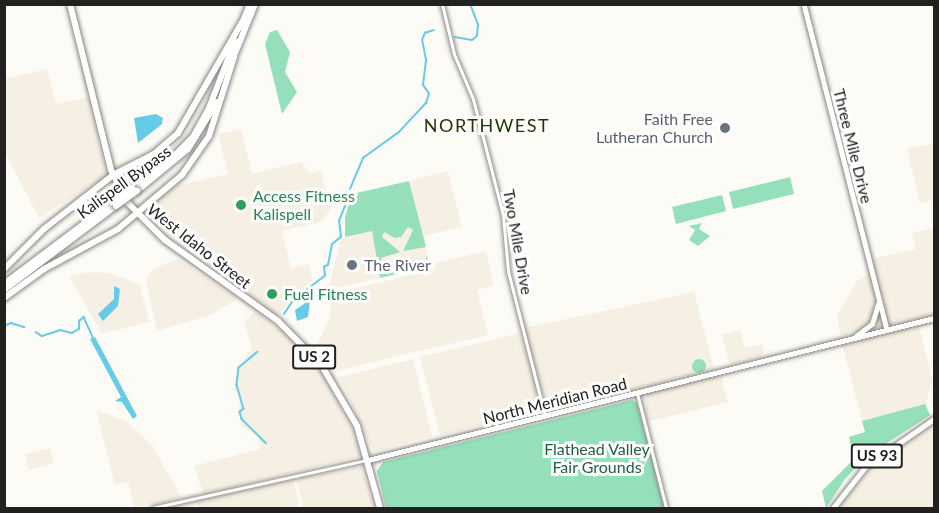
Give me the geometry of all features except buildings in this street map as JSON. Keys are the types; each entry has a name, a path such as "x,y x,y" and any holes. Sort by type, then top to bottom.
{"highway":[{"name":"West Idaho Street","path":"70,4 113,175 136,215 179,251 278,321 306,348 343,397 368,460 380,508"},
{"name":"Kalispell Bypass","path":"135,189 170,160 196,132 209,108 250,4"},
{"name":"Kalispell Bypass","path":"4,284 135,189 195,141 215,106 255,4"},
{"path":"4,268 32,238 113,175 158,151 185,125 242,22"},
{"path":"4,298 136,215 177,179 200,152 214,122 234,57"},
{"name":"Kalispell Bypass","path":"4,290 114,204"}],"main road":[{"name":"Three Mile Drive","path":"804,4 887,329"},
{"name":"Three Mile Drive","path":"856,336 875,320 878,293"},
{"name":"North Meridian Road","path":"368,460 934,318"},
{"name":"US 93","path":"833,508 866,466 934,419"}],"street":[{"name":"Two Mile Drive","path":"442,4 454,54 473,99 503,215 508,271 545,416"},
{"path":"637,393 666,508"},
{"name":"North Meridian Road","path":"152,508 368,460"}],"shaded area":[{"path":"47,69 56,104 88,97 107,176 39,218 5,153 4,79"},
{"path":"241,129 252,174 301,162 310,173 321,170 331,210 320,222 282,231 291,268 309,264 312,281 294,295 278,316 150,219 149,210 155,201 175,186 228,174 218,134"},
{"path":"934,143 934,200 920,203 907,149"},
{"path":"448,171 462,227 423,236 430,266 328,290 341,238 418,219 409,181"},
{"path":"934,228 934,315 841,336 837,316 856,282 871,272 868,260 916,249 912,233"},
{"path":"486,251 494,286 477,290 488,335 334,371 316,347 330,317 331,294 436,269 435,263"},
{"path":"178,259 238,299 208,316 157,331 146,280 154,268"},
{"path":"87,272 109,273 139,284 150,322 102,334 69,276"},
{"path":"694,292 714,369 552,410 547,408 524,328"},
{"path":"256,311 287,335 322,374 352,428 360,456 204,495 194,466 260,449 257,435 242,427 238,412 241,397 234,390 237,367 252,348 244,322"},
{"path":"918,323 933,381 925,405 862,421 842,343"},
{"path":"740,330 745,348 762,344 764,352 761,357 730,365 722,335"},
{"path":"520,333 534,378 538,412 440,435 420,357"},
{"path":"413,359 432,436 374,452 339,377"},
{"path":"721,375 728,402 647,422 645,394"},
{"path":"96,410 126,421 151,444 182,498 134,508 128,482 115,485"},
{"path":"934,425 934,508 839,508 877,462"},
{"path":"50,448 54,463 29,470 25,454"},
{"path":"362,467 375,508 303,508 296,478"},
{"path":"293,479 300,508 199,508 196,501"}],"green space":[{"path":"277,30 290,52 285,72 297,92 282,114 265,44 270,32"},
{"path":"790,177 794,194 733,209 729,192"},
{"path":"409,181 426,247 403,251 413,230 408,227 401,237 395,238 384,232 382,237 400,252 381,258 385,274 427,265 426,254 430,266 380,278 372,231 345,237 345,217 352,194"},
{"path":"722,195 726,211 676,224 672,207"},
{"path":"702,223 699,229 710,236 698,246 689,240 695,230 689,226"},
{"path":"699,359 704,361 706,366 704,371 699,373 694,371 692,366 694,361"},
{"name":"Flathead Valley Fair Grounds","path":"632,400 637,403 665,508 386,508 377,471 383,462"},
{"path":"925,404 930,415 867,456 845,479 826,508 822,491 854,459 849,437 865,432 862,421"}],"water":[{"path":"156,114 163,118 162,124 138,143 134,118"},
{"path":"114,286 120,289 118,306 103,321 98,314 114,299"},
{"path":"310,300 308,317 297,321 295,310"},
{"path":"95,337 137,416 133,419 122,402 115,401 121,397 90,339"}],"waterway":[{"path":"455,37 472,40 477,36 478,25 470,4"},
{"path":"350,189 363,158 399,132 426,103 429,94 423,85 426,60 422,40 425,33 434,30"},
{"path":"284,314 294,299 325,276 324,267 328,265 332,244 341,237 339,221 350,194"},
{"path":"36,332 42,336 60,330 72,333 79,329 79,321 84,317 93,337"},
{"path":"4,326 11,323 24,327"},
{"path":"258,352 239,368 237,385 244,409 240,412 242,419 266,443"}],"place":[{"name":"Faith Free Lutheran Church","path":"725,128"},
{"name":"Access Fitness Kalispell","path":"241,205"},
{"name":"The River","path":"352,265"},
{"name":"Fuel Fitness","path":"272,294"}],"district":[{"name":"NORTHWEST","path":"487,125"}]}
